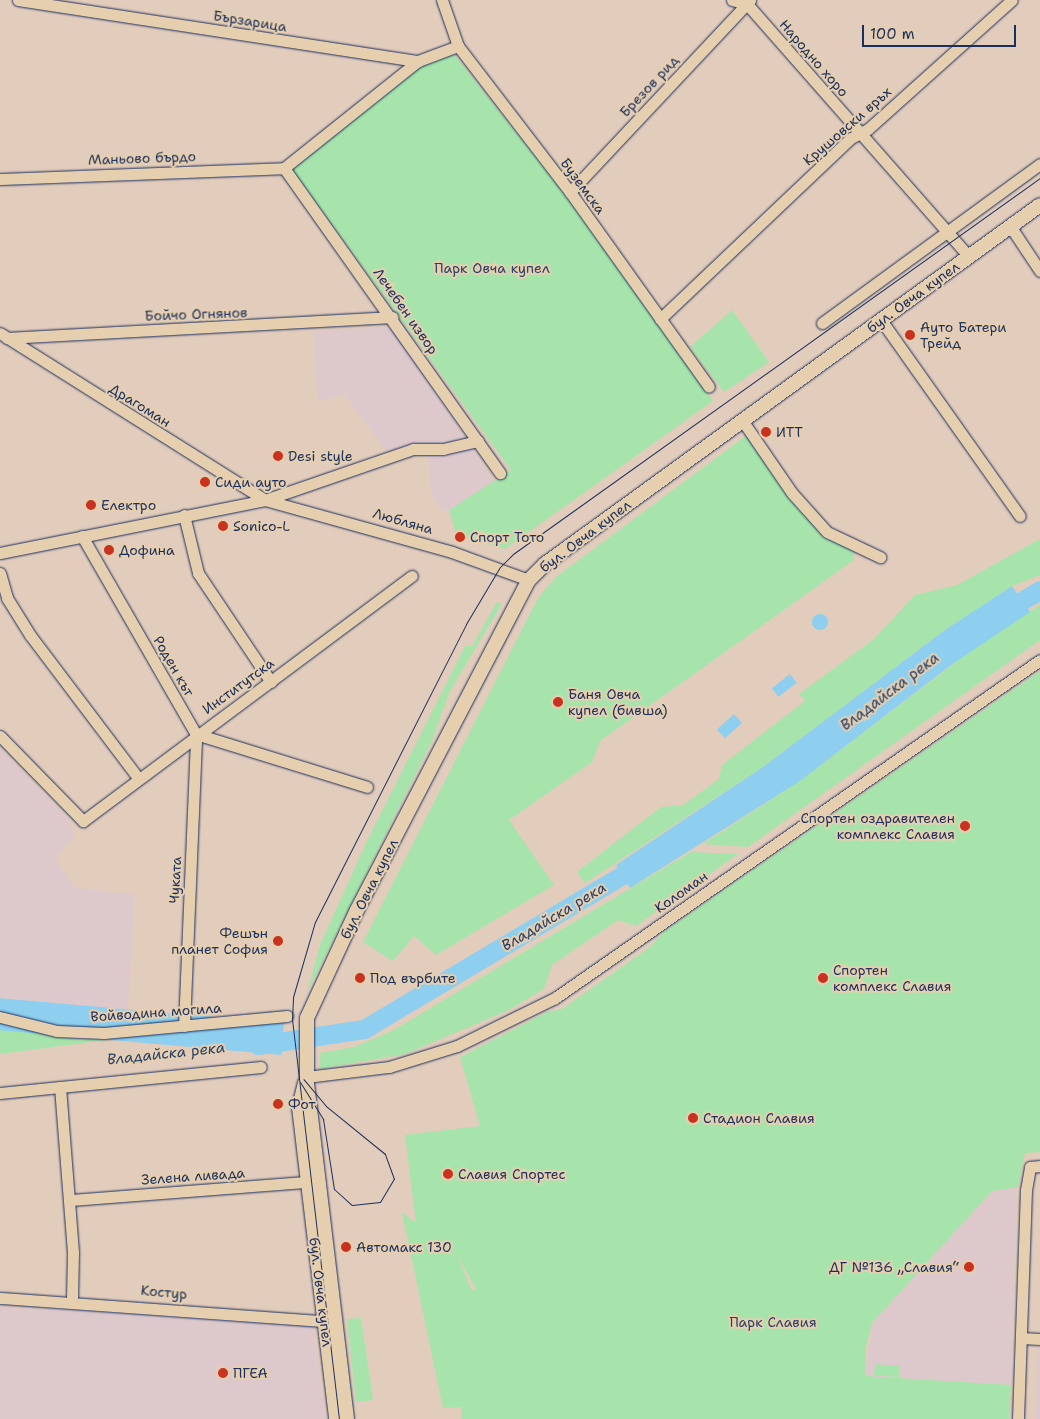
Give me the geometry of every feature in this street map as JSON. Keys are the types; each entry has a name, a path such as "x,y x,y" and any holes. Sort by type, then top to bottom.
{"main road":[{"name":"бул. Овча купел","path":"347,1419 330,1322 313,1182 306,1077 307,1018 357,910 529,580 742,420 1040,205"},
{"name":"бул. Овча купел","path":"330,1322 336,1419"}],"street":[{"name":"Буземска","path":"442,0 458,46 570,192 709,387"},
{"path":"732,0 749,2"},
{"name":"Крушовски връх","path":"660,319 860,133 1012,0"},
{"name":"Бързарица","path":"26,1 418,61"},
{"name":"Народно хоро","path":"749,2 968,256"},
{"name":"Брезов рид","path":"570,192 749,2"},
{"path":"284,168 418,61 458,46"},
{"path":"822,323 949,233 1040,164"},
{"name":"Маньово бърдо","path":"0,179 284,168"},
{"name":"Лечебен извор","path":"284,168 392,317 500,473"},
{"path":"1010,226 1040,271"},
{"name":"Бойчо Огнянов","path":"3,337 392,317"},
{"path":"881,320 1020,516"},
{"name":"Драгоман","path":"3,337 265,500"},
{"path":"742,420 792,493 827,532 880,557"},
{"name":"Любляна","path":"0,553 265,500 413,448 443,449 478,440"},
{"name":"Любляна","path":"265,500 444,549 529,580"},
{"path":"184,515 198,573 271,682"},
{"name":"Роден кът","path":"82,536 196,734"},
{"path":"0,573 7,598 30,635 138,778"},
{"name":"Институтска","path":"0,736 83,821 196,734 271,682 412,576"},
{"name":"Коломан","path":"306,1077 405,1062 457,1046 555,998 1040,660"},
{"path":"196,734 368,786"},
{"name":"Чуката","path":"184,1026 196,734"},
{"name":"Войводина могила","path":"0,1017 57,1031 104,1033 287,1016"},
{"path":"0,1093 261,1067"},
{"path":"60,1087 70,1200 72,1300"},
{"path":"1018,1419 1021,1338 1035,1166"},
{"name":"Зелена ливада","path":"70,1200 313,1182"},
{"name":"Костур","path":"0,1298 72,1300 330,1322"},
{"path":"1021,1338 1040,1339"}],"shaded area":[{"path":"391,327 494,481 449,510 442,511 431,492 428,451 385,450 345,395 318,401 313,331"},
{"path":"0,748 68,819 74,836 56,858 74,888 135,895 127,1020 29,1011 0,1000"},
{"name":"ДГ №136 „Славия“","path":"1016,1187 1011,1385 865,1376 872,1323 992,1191"},
{"path":"0,1308 130,1311 313,1327 325,1419 0,1419"},
{"path":"1037,1347 1040,1347 1040,1419 1036,1419"}],"green space":[{"name":"Парк Овча купел","path":"453,53 568,198 713,401 505,549 456,534 449,510 511,470 291,168 420,65"},
{"path":"732,310 769,362 724,392 690,347"},
{"path":"747,435 789,496 853,548 854,560 600,741 592,762 509,820 554,885 436,955 414,936 393,961 363,942 538,598 556,577"},
{"path":"1040,539 1040,575 1012,586 945,630 763,767 585,883 577,872 661,807 683,805 719,779 722,765 805,701 799,694 874,639 915,595 957,585"},
{"path":"497,602 502,604 450,691 432,741 307,993 320,945 366,843 465,646 472,646"},
{"path":"1040,605 1040,640 748,847 703,844 800,781 973,649"},
{"name":"Спортен комплекс Славия","path":"1040,671 1040,1152 1025,1153 1018,1187 992,1191 872,1323 866,1347 865,1376 1011,1385 1009,1419 462,1419 461,1407 443,1408 402,1212 416,1223 405,1135 480,1126 460,1057 547,1012 562,1009 650,947 665,931","holes":["431,1236 460,1260 476,1289 472,1291 459,1260"]},
{"path":"691,852 738,854 636,926 618,920 552,965 544,989 507,1011 405,1054 319,1069 320,1053 354,1047 392,1031"},
{"path":"0,1024 61,1038 106,1040 0,1054"},
{"path":"361,1318 373,1400 356,1402 347,1319"},
{"path":"875,1364 900,1366 899,1377 874,1375"}],"water":[{"path":"1012,586 1030,612 951,665 800,781 630,888 616,865 763,767 945,630"},
{"path":"817,614 823,614 828,619 826,628 817,630 812,625 812,619"},
{"path":"790,674 797,683 779,697 772,688"},
{"path":"734,714 742,723 725,738 717,729"},
{"path":"0,998 284,1023 281,1055 0,1030"}],"waterway":[{"name":"Владайска река","path":"1001,613 1040,590"},
{"name":"Владайска река","path":"258,1045 364,1029 643,863"}],"tram line":[{"path":"339,1419 292,1018 293,997 315,922 466,624 500,567 513,554 1040,178"},
{"path":"300,1082 323,1119 334,1189 352,1205 380,1202 394,1179 385,1154 326,1106 303,1079"}],"place":[{"name":"Ауто Батери Трейд","path":"910,335"},
{"name":"ИТТ","path":"766,432"},
{"name":"Desi style","path":"278,456"},
{"name":"Сиди ауто","path":"205,482"},
{"name":"Електро","path":"91,505"},
{"name":"Sonico-L","path":"223,526"},
{"name":"Спорт Тото","path":"460,537"},
{"name":"Дофина","path":"109,550"},
{"name":"Баня Овча купел (бивша)","path":"558,702"},
{"name":"Спортен оздравителен комплекс Славия","path":"965,826"},
{"name":"Фешън планет София","path":"278,941"},
{"name":"Под върбите","path":"360,978"},
{"name":"Спортен комплекс Славия","path":"823,978"},
{"name":"Фот","path":"278,1104"},
{"name":"Стадион Славия","path":"693,1118"},
{"name":"Славия Спортес","path":"448,1174"},
{"name":"Автомакс 130","path":"346,1247"},
{"name":"ДГ №136 „Славия“","path":"969,1267"},
{"name":"ПГЕА","path":"223,1373"}],"park label":[{"name":"Парк Славия","path":"773,1322"}]}
